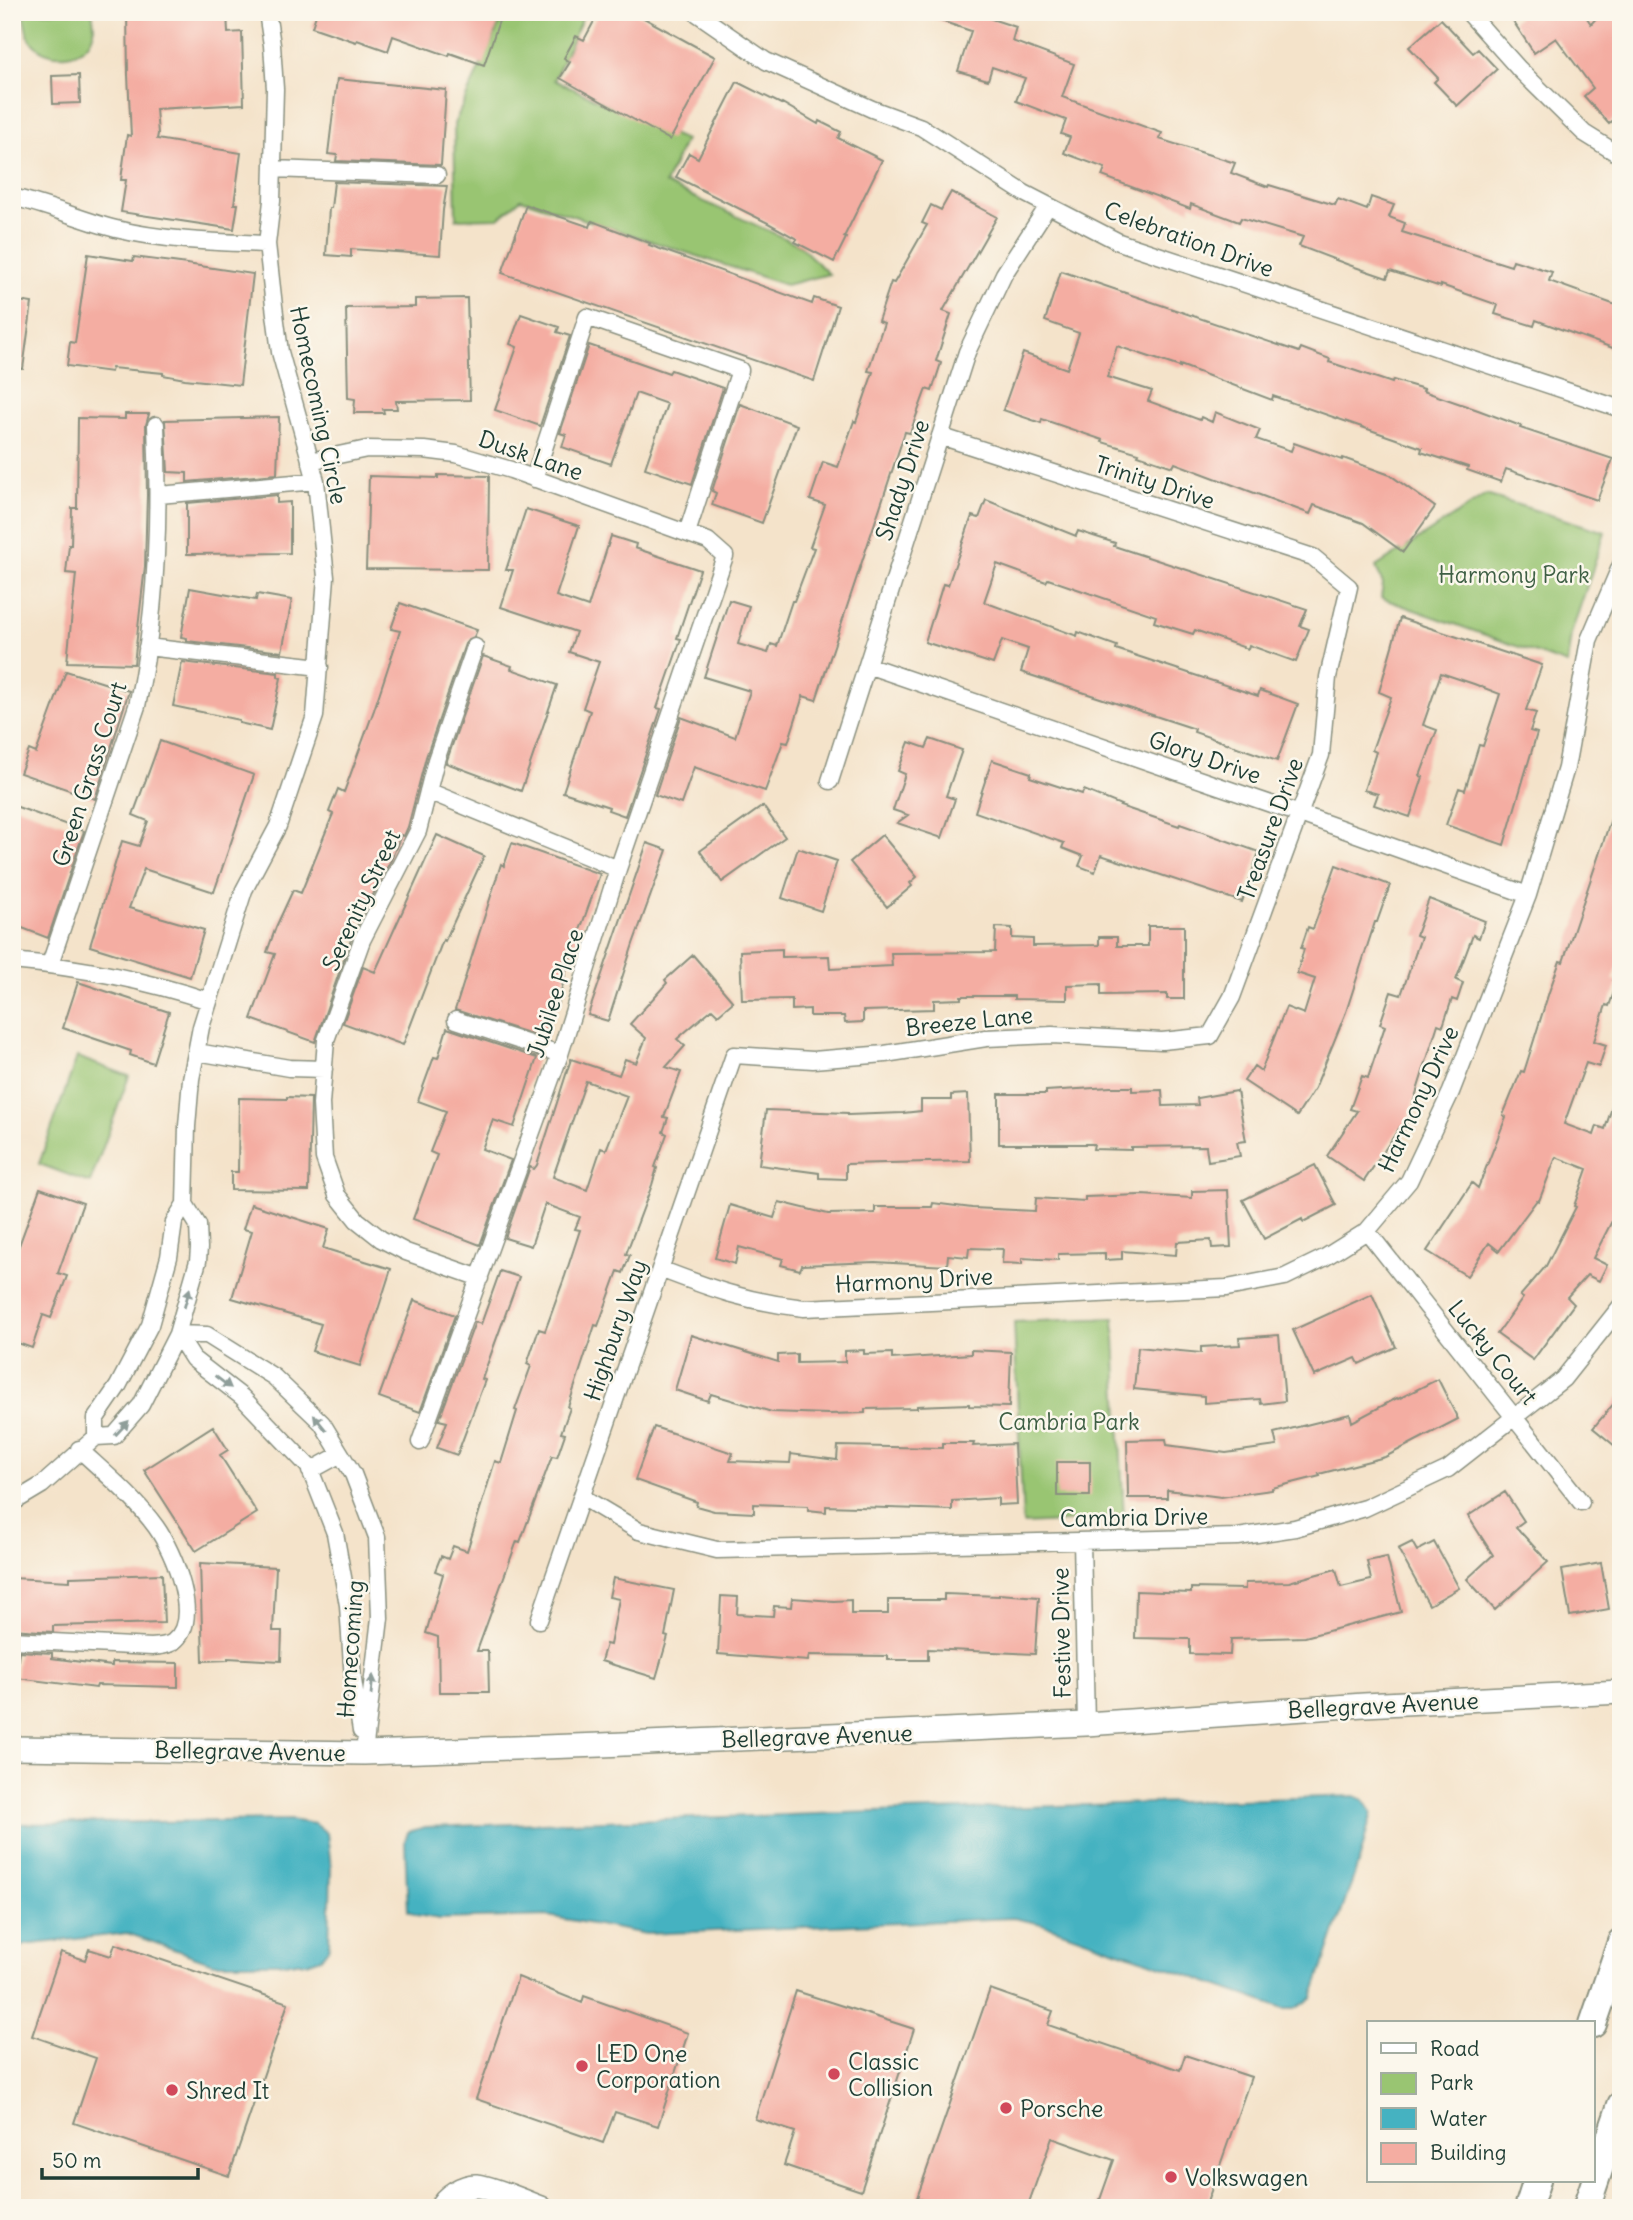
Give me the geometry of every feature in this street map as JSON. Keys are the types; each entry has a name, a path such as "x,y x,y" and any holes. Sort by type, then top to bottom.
{"main road":[{"name":"Bellegrave Avenue","path":"12,1748 365,1753 1086,1724 1364,1705 1621,1692"},
{"path":"1594,2021 1621,1942"},
{"path":"1586,2208 1621,2105"},
{"path":"1528,2208 1536,2182"},
{"path":"441,2208 443,2202 459,2190 478,2186 541,2208"}],"street":[{"name":"Homecoming Circle","path":"96,1437 96,1418 118,1386 150,1325 169,1257 174,1222 185,1204 191,1079 201,1027 244,890 278,826 315,716 326,577 316,481 280,352 267,244 273,169 275,89 267,12"},
{"name":"Celebration Drive","path":"695,12 766,61 873,109 921,127 1024,193 1119,242 1621,409"},
{"path":"1468,12 1519,69 1584,133 1621,156"},
{"path":"273,169 437,175"},
{"path":"12,197 41,203 114,228 143,234 177,240 267,244"},
{"name":"Shady Drive","path":"830,781 967,352 1004,274 1048,206"},
{"path":"534,479 587,317 740,370 687,533"},
{"name":"Green Grass Court","path":"50,964 137,706 147,647 159,495 156,425"},
{"name":"Trinity Drive","path":"940,436 1313,557 1349,587"},
{"name":"Dusk Lane","path":"310,461 367,449 424,450 456,454 687,533 708,541 725,556"},
{"path":"159,495 316,481"},
{"name":"Jubilee Place","path":"420,1442 560,1054 618,869 725,556"},
{"name":"Harmony Drive","path":"660,1269 721,1293 761,1303 804,1308 1227,1288 1285,1277 1324,1258 1367,1231 1409,1181 1451,1092 1528,895 1566,768 1589,640 1616,585 1621,565"},
{"name":"Treasure Drive","path":"1210,1036 1232,997 1321,755 1328,677 1349,587"},
{"path":"147,647 320,667"},
{"name":"Serenity Street","path":"475,647 436,760 418,831 362,940 326,1040 321,1104 324,1158 337,1195 358,1220 381,1239 406,1252 480,1278"},
{"name":"Glory Drive","path":"867,664 1528,895"},
{"path":"428,791 618,869"},
{"path":"12,961 50,964 161,985 209,1001"},
{"path":"456,1020 560,1054"},
{"name":"Breeze Lane","path":"734,1055 813,1060 885,1054 986,1038 1052,1035 1162,1041 1210,1036"},
{"path":"197,1052 289,1068 324,1069"},
{"name":"Highbury Way","path":"539,1620 734,1055"},
{"name":"Homecoming Circle","path":"12,1503 42,1485 96,1437 114,1436 141,1405 177,1334 198,1261 198,1226 185,1204"},
{"name":"Lucky Court","path":"1367,1231 1581,1502"},
{"name":"Cambria Drive","path":"582,1497 639,1531 717,1550 1238,1537 1295,1528 1365,1508 1448,1469 1563,1379 1621,1306"},
{"name":"Homecoming","path":"177,1334 207,1335 274,1377 322,1423 353,1474 377,1537 380,1618 365,1753"},
{"name":"Homecoming","path":"177,1334 193,1359 242,1397 310,1471 335,1533 348,1605 353,1680 365,1753"},
{"path":"12,1640 152,1647 172,1644 183,1633 187,1608 178,1569 157,1528 128,1495 79,1450"},
{"path":"310,1471 341,1454"},
{"name":"Festive Drive","path":"1082,1541 1086,1724"}],"green space":[{"path":"24,12 92,12 94,29 91,39 85,47 66,55 45,52 28,36"},
{"path":"505,12 585,12 554,80 685,140 665,184 798,244 829,274 786,285 521,199 499,218 456,219 454,124"},
{"name":"Harmony Park","path":"1486,495 1605,532 1571,634 1567,664 1381,598 1383,584 1376,567"},
{"path":"77,1057 129,1076 90,1183 39,1164"},
{"name":"Cambria Park","path":"1114,1318 1124,1519 1023,1524 1014,1322"}],"water":[{"path":"1355,1796 1364,1800 1372,1812 1360,1858 1312,1998 1295,2009 1284,2009 1042,1924 1013,1918 646,1934 548,1916 440,1919 408,1911 405,1842 408,1832 425,1827"},
{"path":"290,1820 315,1824 327,1833 331,1867 329,1947 321,1958 306,1963 213,1963 127,1933 25,1945 12,1953 12,1824"}],"building":[{"path":"127,12 227,12 228,33 242,32 244,104 156,109 157,139 241,153 234,204 238,204 234,229 121,212 126,180 121,180 127,135 131,136"},
{"path":"317,12 502,12 484,65 393,36 388,51 357,40 356,42 312,27"},
{"path":"599,12 633,12 715,57 670,140 560,78 570,62 564,58 576,36 584,40"},
{"path":"924,12 970,12 1016,27 1012,41 1074,64 1062,97 1162,133 1159,139 1235,163 1231,173 1268,187 1269,185 1335,205 1338,199 1367,210 1371,197 1394,205 1389,217 1405,223 1402,232 1511,266 1513,260 1552,272 1549,281 1621,307 1621,351 1536,320 1534,326 1495,314 1498,305 1441,285 1390,271 1387,278 1349,265 1299,246 1303,237 1241,218 1239,222 1191,204 1190,209 1102,176 1105,168 1064,153 1070,137 1061,134 1066,120 1016,101 1025,78 992,67 988,80 958,71 971,31 923,15"},
{"path":"1526,12 1583,12 1591,24 1602,12 1621,12 1621,113 1609,124 1584,96 1593,88 1556,38 1534,53 1513,21"},
{"path":"1441,19 1473,53 1478,49 1497,69 1457,106 1434,82 1438,78 1409,47"},
{"path":"79,75 80,103 53,104 52,76"},
{"path":"337,79 446,90 441,165 336,161 337,155 328,154"},
{"path":"737,82 818,124 819,121 841,132 838,138 882,160 834,262 795,242 797,239 768,223 676,177 689,153 698,158"},
{"path":"334,182 447,186 440,255 351,249 351,257 326,255 329,208"},
{"path":"951,192 997,217 943,311 951,314 936,361 941,363 932,391 926,389 910,433 905,432 816,700 803,696 788,743 783,742 765,791 694,767 681,804 655,795 681,717 735,737 750,691 704,677 729,600 749,606 738,644 768,653 771,644 777,646 814,548 810,547 825,505 810,500 823,462 838,467 854,421 856,422 873,372 868,371 884,323 878,321 891,282 894,283 927,225 922,223 931,205 941,210"},
{"path":"526,205 590,227 592,221 650,243 649,245 812,304 814,298 838,306 814,381 502,273"},
{"path":"88,254 133,261 134,257 253,274 240,385 185,379 163,373 112,368 111,372 67,366 70,342 75,343"},
{"path":"1061,271 1299,352 1301,348 1330,359 1329,362 1392,383 1393,380 1424,389 1423,391 1521,426 1520,428 1613,459 1597,500 1506,469 1501,482 1467,470 1468,467 1421,452 1422,448 1117,346 1107,377 1152,391 1148,401 1212,422 1215,412 1260,430 1256,439 1291,451 1294,443 1390,475 1435,507 1403,552 1363,523 1314,505 1310,514 1175,463 1173,467 1042,419 1041,423 1003,410 1023,353 1067,369 1079,333 1045,321"},
{"path":"467,298 470,400 396,401 397,409 383,409 384,413 354,413 355,399 348,398 346,308 415,307 415,299"},
{"path":"12,300 32,303 23,369 12,369"},
{"path":"521,314 559,327 557,332 570,336 540,426 495,410 517,347 510,344"},
{"path":"589,345 669,373 671,370 723,388 692,484 645,468 667,404 636,393 611,464 562,447 566,435 560,433"},
{"path":"740,404 797,425 762,523 712,505 716,493 712,491"},
{"path":"125,414 149,414 146,425 145,566 134,664 67,662 76,574 66,573 71,545 72,508 77,508 78,418 125,419"},
{"path":"279,417 277,474 187,482 187,473 168,472 165,420"},
{"path":"438,475 489,476 488,570 366,569 369,476 438,478"},
{"path":"277,495 277,503 290,502 290,553 187,554 187,503"},
{"path":"986,500 1076,536 1078,531 1115,543 1114,546 1307,609 1300,626 1309,629 1296,662 1249,645 1248,649 1195,630 1193,634 1154,622 1156,616 997,564 984,602 1077,636 1078,632 1117,646 1116,649 1258,696 1260,690 1298,704 1277,761 1194,732 1195,729 1021,672 1028,649 1002,640 993,664 925,642 943,584 948,585 972,516 979,518"},
{"path":"526,509 579,526 556,596 588,607 611,536 636,544 635,548 700,570 677,638 681,639 657,708 661,709 625,816 608,810 609,807 563,792 590,711 583,708 599,662 569,652 576,632 501,607 513,570 506,570"},
{"path":"190,588 256,600 257,594 292,600 282,652 187,641 187,638 181,637"},
{"path":"400,603 477,630 474,637 465,644 426,757 408,827 404,836 401,835 352,936 315,1042 251,1019 275,954 267,952 276,927 293,890 301,893 333,814 329,812 338,789 344,792 374,710 400,631 391,629"},
{"path":"1400,618 1542,665 1526,710 1536,713 1530,731 1537,733 1504,845 1446,825 1459,788 1465,790 1479,745 1483,746 1500,694 1441,673 1423,725 1437,730 1420,776 1423,777 1410,817 1374,805 1378,794 1364,790 1376,752 1372,750 1391,697 1379,692"},
{"path":"483,656 557,685 521,791 446,763"},
{"path":"182,662 278,673 281,678 270,730 239,723 239,720 173,706"},
{"path":"66,671 129,691 95,799 20,773 29,750 36,753"},
{"path":"930,739 962,750 946,796 955,799 942,838 897,823 908,815 893,810 905,774 898,771 909,742 926,748"},
{"path":"160,741 254,775 214,892 144,869 129,908 204,930 190,977 90,946 122,841 139,846 148,821 133,815"},
{"path":"992,760 1031,773 1030,777 1082,794 1084,790 1120,806 1259,852 1242,902 1101,855 1095,872 1079,866 1083,856 1062,848 1064,843 975,812"},
{"path":"1617,801 1621,801 1621,958 1613,980 1618,981 1609,1006 1606,1005 1594,1041 1606,1045 1599,1067 1586,1063 1564,1124 1594,1135 1597,1126 1605,1129 1617,1092 1621,1092 1621,1224 1612,1221 1593,1258 1607,1265 1599,1281 1587,1275 1567,1297 1574,1304 1533,1360 1497,1334 1523,1298 1520,1296 1546,1266 1576,1207 1574,1206 1587,1169 1556,1157 1539,1201 1537,1200 1499,1251 1489,1243 1467,1276 1427,1251 1472,1183 1478,1188 1506,1117 1503,1115 1521,1071 1524,1072 1549,992 1560,961 1563,962"},
{"path":"12,805 84,831 48,938 12,924"},
{"path":"763,806 785,837 722,882 700,851"},
{"path":"437,835 484,856 445,941 443,940 403,1045 343,1023 363,967 375,972"},
{"path":"882,835 917,877 910,883 912,886 887,907 850,862"},
{"path":"512,843 600,874 568,964 557,1007 554,1006 544,1038 455,1010 501,864 504,866"},
{"path":"647,843 667,850 608,1021 588,1015"},
{"path":"798,848 837,861 821,911 782,898"},
{"path":"1336,865 1390,885 1346,1012 1315,1088 1297,1116 1244,1081 1254,1066 1261,1071 1286,1007 1304,1014 1315,979 1297,973 1304,949 1301,948 1308,927 1313,929"},
{"path":"1429,899 1485,921 1479,938 1473,935 1456,980 1463,983 1457,1001 1452,999 1443,1026 1438,1024 1405,1129 1400,1127 1364,1181 1327,1156 1357,1111 1350,1109 1362,1076 1368,1078 1385,1026 1380,1024 1391,992 1401,995 1421,937 1416,935"},
{"path":"1148,926 1184,926 1184,999 1167,999 1167,994 1101,995 1101,984 1067,985 1067,1000 961,996 961,999 934,1000 934,1009 863,1011 863,1022 845,1023 844,1016 810,1016 810,1009 792,1010 792,999 742,1000 740,951 782,949 782,957 829,956 830,969 892,966 891,953 995,952 996,927 1012,928 1012,938 1033,939 1033,946 1099,945 1099,937 1117,937 1117,946 1148,946"},
{"path":"693,955 733,1002 718,1015 712,1009 677,1039 685,1046 666,1067 681,1072 664,1117 668,1118 663,1132 667,1134 655,1167 657,1168 652,1185 626,1254 630,1255 623,1273 618,1271 598,1326 595,1325 568,1407 570,1408 561,1433 565,1434 557,1457 552,1456 520,1542 517,1541 477,1651 488,1651 489,1692 439,1692 438,1637 426,1633 443,1574 435,1571 441,1556 448,1559 453,1546 467,1551 495,1461 501,1463 517,1411 515,1410 531,1366 527,1364 539,1329 545,1331 565,1276 580,1230 575,1229 580,1217 545,1204 531,1246 505,1238 530,1167 534,1169 537,1165 571,1059 619,1075 625,1059 636,1063 646,1038 630,1024 667,983 665,980","holes":["586,1081 627,1096 606,1150 601,1148 587,1190 553,1177"]},
{"path":"78,982 169,1012 153,1063 130,1055 131,1051 63,1028"},
{"path":"447,1028 537,1058 514,1127 493,1120 482,1149 511,1160 480,1245 413,1219 437,1155 430,1152 446,1111 418,1101 434,1057 438,1058"},
{"path":"1132,1087 1132,1091 1162,1090 1163,1106 1198,1105 1197,1098 1237,1091 1246,1141 1237,1142 1240,1156 1208,1161 1206,1146 1131,1147 1131,1150 1093,1149 1094,1144 999,1144 999,1094 1046,1094 1046,1091"},
{"path":"968,1094 970,1161 846,1164 846,1179 819,1178 819,1173 759,1165 766,1110 848,1115 903,1113 921,1111 921,1100 951,1100 951,1095"},
{"path":"239,1098 311,1098 309,1191 231,1190 231,1172 238,1172"},
{"path":"1315,1165 1336,1205 1264,1239 1243,1200"},
{"path":"40,1188 83,1203 58,1273 67,1276 51,1318 43,1315 32,1348 12,1341 12,1265"},
{"path":"1228,1190 1231,1247 1212,1248 1211,1240 1177,1242 1176,1255 1122,1251 1122,1259 1105,1260 1105,1253 1058,1254 1058,1260 1022,1258 1022,1264 1002,1263 1003,1249 969,1248 968,1257 948,1255 947,1266 875,1262 802,1265 800,1270 781,1265 783,1259 739,1247 735,1264 715,1258 730,1205 774,1218 779,1202 828,1214 875,1213 875,1207 932,1207 933,1203 1035,1211 1036,1198 1085,1201 1085,1197 1141,1195 1192,1198 1192,1191"},
{"path":"251,1204 329,1229 323,1248 391,1269 360,1366 312,1351 321,1324 232,1298 252,1231 243,1229"},
{"path":"500,1271 519,1277 457,1455 437,1448 447,1422 439,1420 475,1322 481,1324"},
{"path":"1372,1294 1396,1347 1359,1364 1356,1358 1314,1376 1293,1330"},
{"path":"414,1300 455,1315 420,1412 379,1397"},
{"path":"691,1335 778,1362 778,1355 797,1354 797,1363 845,1362 845,1351 864,1350 864,1354 892,1353 892,1359 971,1354 971,1350 1011,1352 1009,1407 969,1404 917,1406 865,1409 865,1413 828,1414 772,1412 711,1394 708,1401 675,1390"},
{"path":"1279,1335 1285,1401 1261,1404 1260,1399 1204,1403 1204,1396 1134,1389 1138,1347 1201,1353 1201,1347 1240,1345 1239,1338"},
{"path":"1438,1379 1458,1419 1385,1457 1319,1474 1320,1476 1272,1490 1221,1497 1167,1490 1167,1498 1128,1498 1127,1440 1166,1439 1167,1445 1226,1453 1277,1446 1274,1433 1350,1414 1352,1422"},
{"path":"1621,1395 1621,1451 1593,1428"},
{"path":"213,1426 228,1450 220,1455 257,1513 196,1551 144,1470"},
{"path":"654,1427 733,1453 730,1461 790,1463 791,1454 837,1460 838,1446 942,1448 942,1443 974,1443 973,1446 1014,1444 1017,1504 998,1505 998,1498 952,1501 952,1510 826,1506 826,1512 808,1510 808,1506 754,1504 754,1513 714,1511 696,1506 697,1502 635,1480"},
{"path":"1057,1462 1090,1462 1090,1496 1057,1496"},
{"path":"1505,1492 1524,1521 1516,1527 1548,1562 1495,1610 1467,1579 1493,1555 1468,1516"},
{"path":"1412,1542 1417,1551 1434,1542 1459,1588 1429,1605 1398,1549"},
{"path":"1387,1557 1401,1612 1305,1637 1231,1639 1230,1655 1190,1654 1190,1639 1135,1638 1136,1591 1191,1593 1191,1588 1245,1589 1245,1583 1289,1582 1336,1569 1341,1587 1371,1580 1367,1561"},
{"path":"200,1563 276,1567 273,1631 282,1631 281,1661 228,1658 203,1661"},
{"path":"1601,1563 1609,1609 1570,1616 1562,1570"},
{"path":"162,1574 164,1623 53,1626 53,1632 12,1629 12,1578 70,1581 70,1577"},
{"path":"613,1578 674,1590 665,1636 668,1637 656,1678 601,1661 606,1644 610,1645 619,1599 609,1597"},
{"path":"944,1594 1039,1597 1035,1654 928,1649 928,1660 888,1660 888,1656 809,1655 808,1661 718,1654 721,1596 738,1597 737,1614 773,1616 774,1606 791,1607 792,1598 851,1600 851,1614 888,1614 888,1600 944,1600"},
{"path":"19,1651 52,1653 52,1658 112,1666 112,1662 178,1663 178,1687 97,1685 96,1688 16,1678"},
{"name":"Shred It","path":"115,1944 288,2003 229,2176 74,2123 96,2058 32,2036 61,1952 85,1960 89,1949 111,1956"},
{"name":"LED One Corporation","path":"518,1977 582,2003 584,1996 688,2033 658,2126 615,2112 603,2143 476,2099"},
{"path":"990,1989 1053,2011 1048,2025 1180,2070 1185,2055 1251,2077 1205,2208 1097,2208 1114,2160 1052,2138 1027,2208 946,2208 917,2198"},
{"name":"Classic Collision","path":"796,1991 914,2029 861,2191 784,2165 795,2132 755,2119"}],"place":[{"name":"LED One Corporation","path":"582,2066"},
{"name":"Classic Collision","path":"834,2074"},
{"name":"Shred It","path":"172,2090"},
{"name":"Porsche","path":"1006,2108"},
{"name":"Volkswagen","path":"1171,2177"}]}
